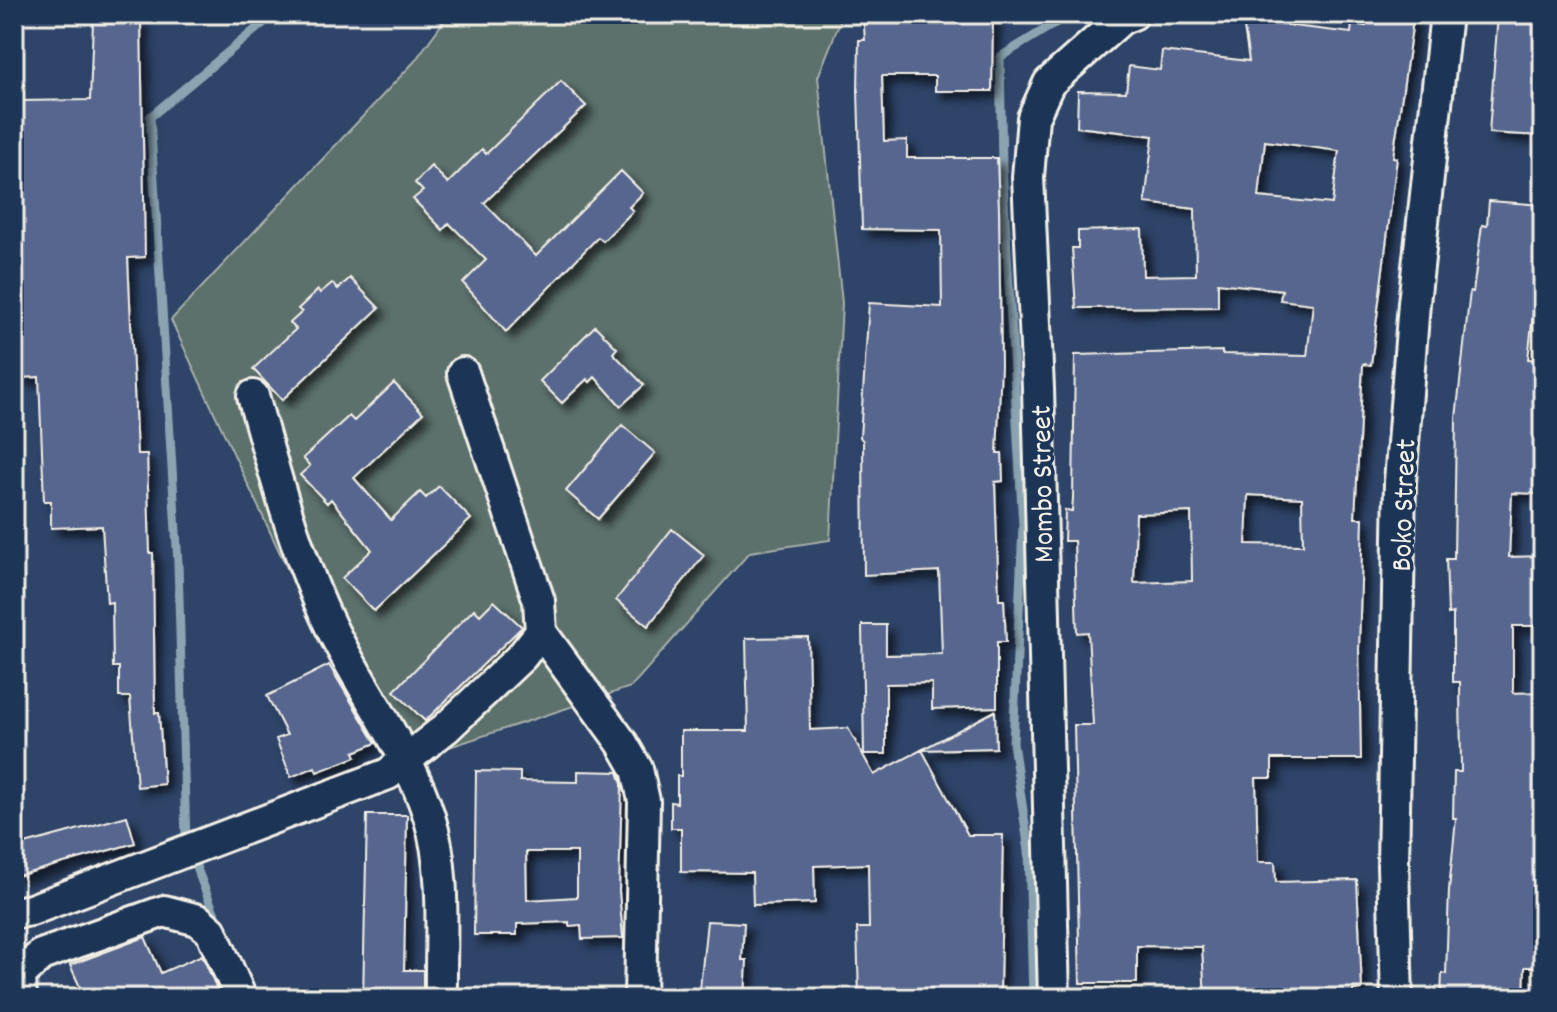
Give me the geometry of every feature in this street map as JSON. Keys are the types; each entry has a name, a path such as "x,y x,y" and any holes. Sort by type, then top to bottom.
{"street":[{"name":"Mombo Street","path":"1054,998 1038,388 1028,177 1033,118 1049,83 1121,19 1133,14"},
{"name":"Boko Street","path":"1397,998 1393,866 1400,482 1414,303 1446,14"},
{"path":"463,373 539,601 541,632 637,769 644,801 640,998"},
{"path":"253,396 295,537 327,619 353,672 407,759 430,817 436,850 441,998"},
{"path":"14,913 31,910 367,783 407,759 522,656 541,632"},
{"path":"21,998 20,975 41,955 164,911 198,920 211,931 241,998"}],"green space":[{"path":"449,14 843,14 818,77 842,303 830,540 750,552 631,687 398,764 330,660 171,320 414,62"}],"building":[{"path":"863,14 993,14 992,91 935,91 935,76 882,76 884,141 907,140 907,158 997,158 1001,366 997,453 1002,453 1003,481 995,482 999,600 1004,600 1006,642 997,642 997,707 932,709 932,683 886,684 886,754 864,754 862,625 886,625 886,655 942,654 939,571 864,575 863,441 860,437 869,303 942,307 941,230 862,229 858,90 859,40 865,40"},
{"path":"1242,14 1275,14 1277,24 1351,33 1352,24 1366,26 1367,14 1414,14 1393,157 1397,158 1371,365 1363,364 1355,518 1363,518 1359,649 1361,759 1272,759 1272,778 1256,778 1258,862 1275,862 1276,882 1357,880 1362,990 1353,990 1353,998 1205,998 1202,947 1137,946 1137,983 1080,983 1074,725 1093,725 1088,632 1077,633 1074,541 1064,541 1065,510 1072,511 1073,498 1075,355 1222,351 1222,354 1307,356 1313,304 1280,300 1282,290 1218,283 1218,307 1076,308 1072,248 1078,248 1078,231 1142,229 1143,276 1196,275 1195,209 1145,203 1153,136 1077,127 1078,91 1126,92 1129,66 1160,70 1162,51 1249,61","holes":["1265,141 1339,151 1332,204 1259,197","1248,495 1302,498 1303,545 1246,544","1191,512 1192,581 1134,583 1136,514"]},
{"path":"1498,14 1543,14 1543,136 1489,133"},
{"path":"141,20 145,257 128,258 137,454 147,454 150,553 153,553 155,713 159,713 164,784 137,787 130,697 119,697 119,667 113,667 112,602 107,603 102,526 51,528 51,501 44,501 39,377 18,378 14,182 18,182 18,101 90,100 93,21"},
{"path":"561,81 586,106 484,203 536,256 621,171 643,193 629,207 633,211 603,241 598,237 506,332 463,283 486,260 449,223 443,230 413,199 423,191 415,183 431,166 448,183 482,149 486,154"},
{"path":"1489,201 1543,205 1543,290 1536,289 1528,359 1543,360 1543,494 1512,493 1509,557 1543,556 1543,626 1513,626 1513,693 1543,692 1543,899 1538,898 1536,967 1525,967 1524,998 1441,998 1442,973 1446,974 1456,818 1453,818 1454,772 1461,772 1460,682 1453,682 1453,613 1448,614 1446,559 1454,559 1456,418 1470,291 1473,292 1482,225 1487,226"},
{"path":"350,278 379,308 282,400 253,369 296,329 290,323 302,312 298,309 318,290 320,293 332,283 338,289"},
{"path":"595,326 617,348 613,353 644,385 621,406 595,377 590,382 587,379 562,403 540,381"},
{"path":"394,383 423,413 354,478 391,520 420,492 426,498 439,486 471,519 374,611 342,578 372,550 331,499 327,503 300,475 310,466 303,458 349,416 354,421"},
{"path":"622,425 655,453 598,519 566,491"},
{"path":"672,529 704,555 648,626 616,600"},
{"path":"494,601 522,627 425,721 394,691 474,609 480,615"},
{"path":"808,637 810,730 848,728 874,775 995,711 996,748 922,750 968,835 1003,835 1000,992 915,992 915,998 859,998 857,928 869,928 868,864 814,866 815,903 753,905 752,873 681,872 681,828 671,828 671,802 677,803 677,776 681,776 681,731 748,731 746,638"},
{"path":"329,665 376,743 354,752 356,757 317,772 315,767 291,777 276,739 287,735 267,696"},
{"path":"476,771 520,772 520,781 578,782 578,771 618,772 622,784 619,891 623,938 582,939 581,925 569,926 569,922 517,924 517,935 474,935","holes":["526,852 577,852 577,897 527,900"]},
{"path":"367,815 407,815 404,970 423,970 423,998 363,998"},
{"path":"127,816 135,843 14,877 14,847"},
{"path":"707,921 744,923 742,960 747,960 745,998 699,998"},
{"path":"145,937 161,973 202,955 221,998 85,998 70,965"}],"waterway":[{"path":"219,925 186,841 178,563 150,117 274,14"},
{"path":"1033,998 1029,851 1013,743 1023,526 1002,166 1000,57 1070,14"}]}
